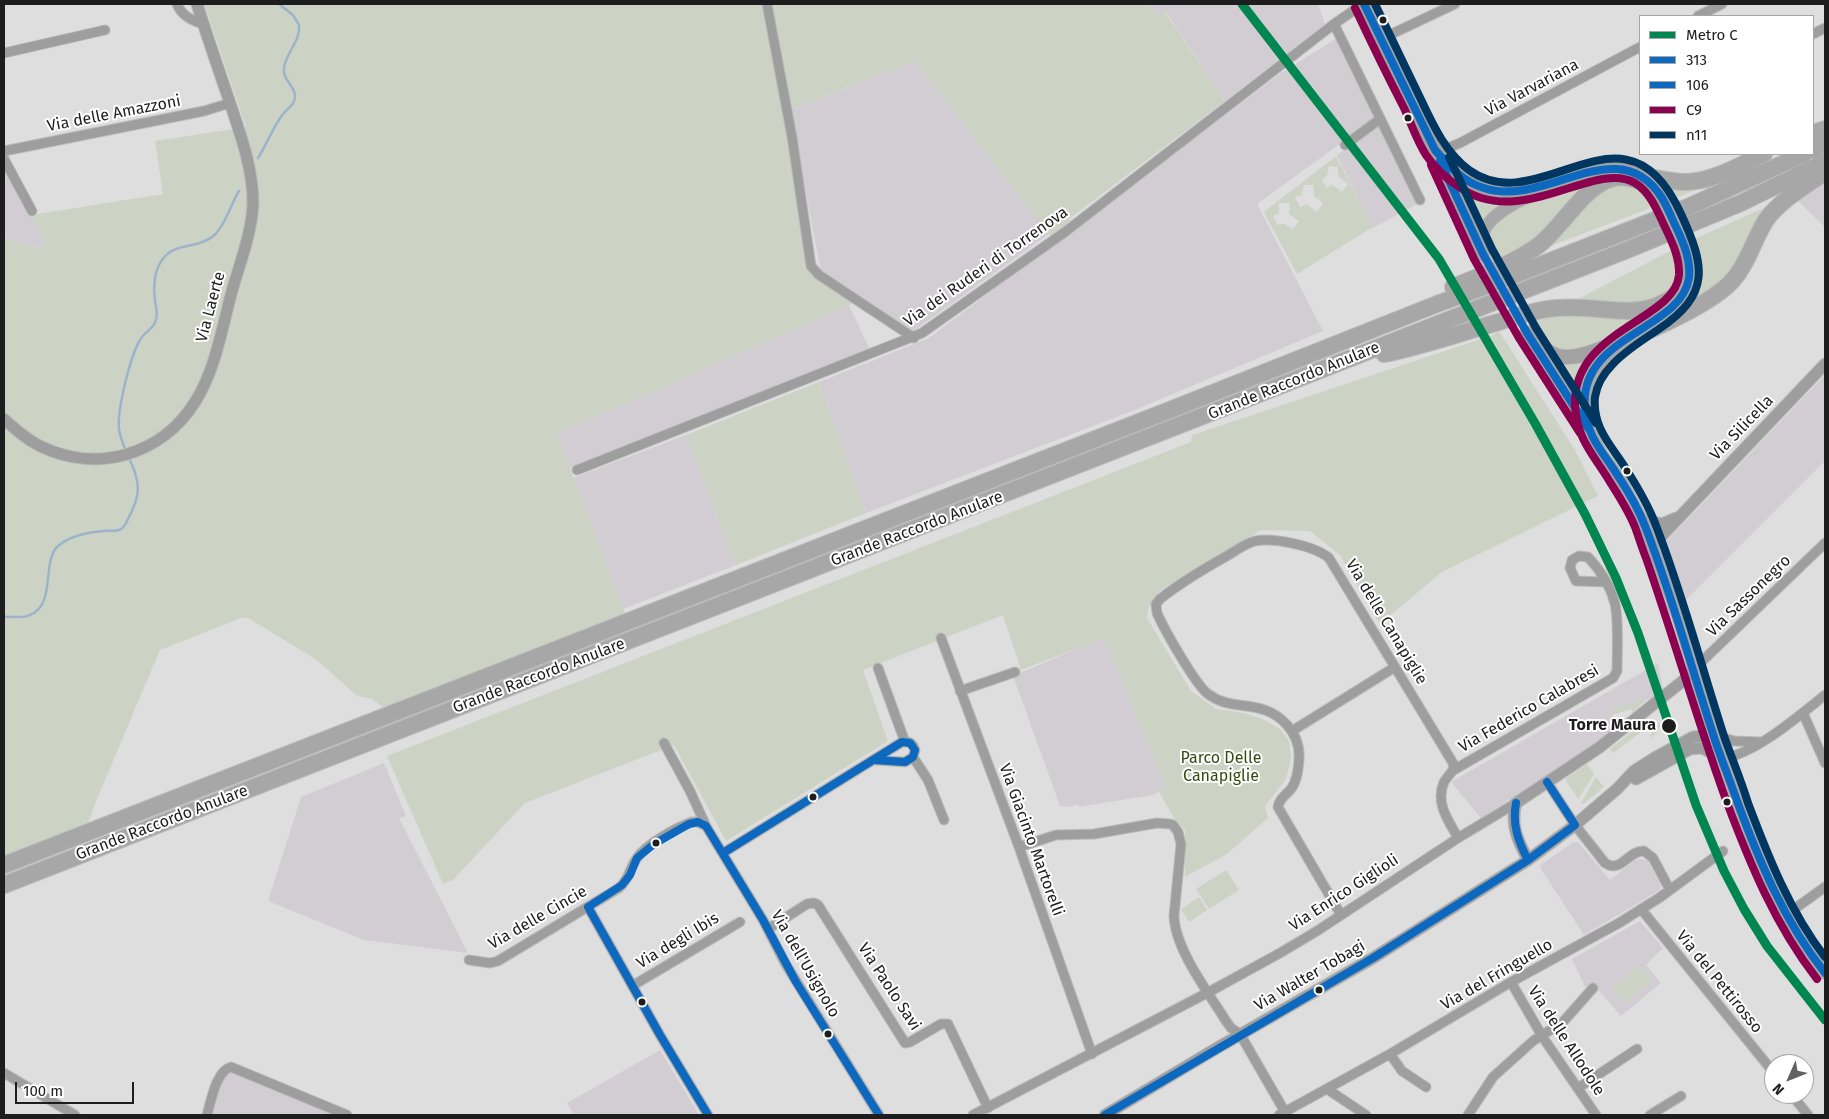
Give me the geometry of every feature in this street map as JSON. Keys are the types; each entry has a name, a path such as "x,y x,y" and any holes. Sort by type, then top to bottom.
{"highway":[{"path":"1814,149 1825,143"},
{"path":"1642,176 1673,182 1691,182 1711,176 1762,155"},
{"name":"Grande Raccordo Anulare","path":"4,865 1688,208 1802,155"},
{"name":"Grande Raccordo Anulare","path":"4,885 1698,222 1772,189 1825,162"},
{"path":"1624,340 1656,328 1711,298 1730,284 1740,271 1759,232 1770,216 1780,205 1825,172"},
{"path":"1305,356 1327,339 1427,299 1521,257 1547,238 1588,194 1605,180 1623,177 1655,187"},
{"path":"1343,362 1405,349 1546,309 1576,308 1627,311 1651,308 1668,302 1687,286"}],"main road":[{"path":"1364,4 1483,254"},
{"path":"1435,150 1452,169 1480,187 1503,192 1564,181"},
{"path":"1483,254 1483,234 1499,213 1521,200 1595,170 1607,168 1624,169 1642,176 1655,187 1665,202"},
{"path":"1591,433 1585,407 1588,384 1600,362 1624,340 1673,306 1687,286 1690,266 1682,241"},
{"path":"1527,333 1550,353 1566,357 1584,355 1624,340"},
{"path":"1527,333 1591,433 1622,498 1641,532 1652,546"},
{"path":"1604,457 1618,477 1642,520 1676,610 1714,735 1756,851 1799,938 1825,973"}],"street":[{"path":"177,4 179,10 194,21 204,24"},
{"name":"Via Laerte","path":"4,419 27,438 55,452 81,458 113,457 140,450 158,441 170,432 187,413 200,393 217,348 249,228 252,203 250,178 241,139 196,4"},
{"path":"767,4 792,138 812,266 819,275 914,338"},
{"name":"Via dei Ruderi di Torrenova","path":"577,470 914,338 1065,232 1334,24 1364,4"},
{"path":"1381,39 1455,4"},
{"path":"1700,15 1722,4"},
{"path":"1334,24 1420,200"},
{"path":"4,53 105,30"},
{"name":"Via Varvariana","path":"1435,150 1445,149 1460,143 1639,49"},
{"name":"Via delle Amazzoni","path":"4,151 204,111 230,103"},
{"path":"1345,144 1380,118"},
{"path":"4,159 32,211"},
{"name":"Via Silicella","path":"1652,546 1825,364"},
{"name":"Via Silicella","path":"1642,520 1662,524 1682,514"},
{"name":"Via delle Canapiglie","path":"1292,731 1270,711 1223,701 1204,691 1159,617 1156,608 1160,599 1197,574 1252,542 1272,541 1311,549 1325,554 1333,562 1453,763 1452,771"},
{"name":"Via Sassonegro","path":"1694,669 1825,543"},
{"name":"Via Federico Calabresi","path":"1452,771 1615,676 1617,671 1615,608 1606,582"},
{"name":"Via Giacinto Martorelli","path":"941,638 1019,847 1092,1054"},
{"path":"1341,915 1278,807 1281,800 1292,788 1297,774 1298,749 1292,731 1395,667"},
{"path":"878,668 905,742 913,746 915,750 914,757 928,780 944,820"},
{"name":"Via Enrico Giglioli","path":"973,1115 1209,992 1303,940 1600,747 1684,680 1694,669"},
{"path":"960,690 1015,672"},
{"path":"1722,758 1741,753 1761,742 1825,695"},
{"path":"1803,713 1825,763"},
{"name":"Via Walter Tobagi","path":"1105,1115 1240,1034 1358,968 1528,860 1617,789 1634,771 1686,740 1699,735 1714,735"},
{"path":"1714,735 1734,741 1761,742"},
{"path":"723,853 905,742"},
{"path":"664,743 690,791 706,826"},
{"name":"Via Walter Tobagi","path":"1617,789 1690,749 1702,748 1722,758"},
{"path":"875,760 905,762 914,757"},
{"path":"1452,771 1444,782 1440,800 1458,838"},
{"path":"1547,782 1574,825 1608,865 1619,866 1638,851 1647,852 1653,858 1670,890"},
{"path":"1516,803 1513,819 1515,832 1528,860"},
{"name":"Via delle Cincie","path":"469,960 490,963 498,961 622,885 630,875 637,858 654,844 689,824 698,822 706,826"},
{"path":"1019,847 1053,836 1094,834 1148,823 1170,824 1175,828 1180,836 1181,844 1174,925 1186,955 1230,1026 1240,1034 1282,1114"},
{"name":"Via dell'Usignolo","path":"706,826 768,929 792,976 879,1115"},
{"name":"Via del Fringuello","path":"1282,1114 1390,1054 1511,982 1604,932 1670,890 1723,851"},
{"path":"1793,910 1825,887"},
{"name":"Via Paolo Savi","path":"768,929 807,904 814,902 818,905 905,1043 941,1024 948,1024 988,1108"},
{"path":"588,907 660,1036 708,1115"},
{"name":"Via del Pettirosso","path":"1641,909 1764,1061"},
{"name":"Via degli Ibis","path":"632,986 740,922"},
{"name":"Via delle Allodole","path":"1511,982 1542,1036 1596,1115"},
{"path":"1468,1115 1493,1077 1527,1046 1567,1018 1593,988"},
{"path":"1578,1088 1637,1049"},
{"path":"1390,1054 1402,1071 1426,1087"},
{"path":"207,1115 220,1076 224,1070 231,1067 347,1115"},
{"path":"4,1073 75,1115"},
{"path":"1327,1089 1366,1115"},
{"path":"1650,1115 1681,1096"},
{"path":"1799,1104 1808,1115"}],"shaded area":[{"path":"1150,4 1318,4 1325,24 1225,101 1166,12 1157,16"},
{"path":"1337,38 1419,203 1373,228 1337,155 1349,146 1344,141 1257,204 1323,331 1132,411 866,513 819,382 929,338 1281,73"},
{"path":"915,61 1049,234 912,332 821,271 790,110"},
{"path":"4,167 46,244 35,248 4,238"},
{"path":"1825,180 1825,227 1795,198"},
{"path":"849,305 870,350 570,468 556,434"},
{"path":"1825,375 1825,461 1685,601 1659,549"},
{"path":"686,435 736,565 623,609 573,478"},
{"path":"1104,637 1166,788 1153,795 1079,807 1078,804 1069,807 1060,806 1013,676"},
{"path":"1658,663 1663,690 1649,700 1611,709 1616,726 1595,744 1481,818 1451,782"},
{"path":"384,763 406,816 399,818 468,953 364,940 268,901 301,797"},
{"path":"1578,842 1610,880 1635,860 1647,860 1661,885 1660,890 1584,935 1539,866 1572,843"},
{"path":"1640,921 1663,948 1646,965 1661,983 1621,1016 1593,984 1587,991 1572,959"},
{"path":"660,1050 699,1115 574,1115 567,1103"},
{"path":"236,1072 337,1115 208,1115 221,1074"}],"green space":[{"path":"204,4 1150,4 1157,16 1165,12 1225,101 1069,219 1073,225 1053,240 915,61 787,111 813,269 858,301 557,434 635,639 410,727 372,699 357,696 317,660 248,618 241,618 160,650 94,806 77,857 4,887 4,238 36,248 46,244 31,215 163,194 155,141 246,127"},
{"path":"1336,156 1373,227 1297,274 1264,212","holes":["1329,166 1338,167 1338,176 1348,184 1342,192 1332,185 1326,188 1322,179 1327,176","1304,185 1313,185 1314,196 1323,203 1317,212 1307,204 1300,207 1295,197 1302,195","1279,203 1290,203 1289,214 1299,221 1293,229 1283,223 1278,225 1273,216 1279,213"]},
{"path":"1450,174 1513,197 1497,208 1478,236"},
{"path":"1602,174 1542,240 1498,266 1488,243 1488,231 1517,204"},
{"path":"1611,182 1647,191 1658,205 1543,249 1575,212"},
{"path":"1712,183 1671,200 1661,184"},
{"path":"1766,207 1726,282 1681,308 1692,292 1696,276 1695,259 1690,241"},
{"path":"1674,249 1679,266 1677,284 1652,305 1574,301"},
{"path":"1662,309 1595,346 1556,352 1526,319 1536,315"},
{"name":"Parco Delle Canapiglie","path":"1499,331 1575,450 1598,496 1442,572 1380,624 1340,555 1310,531 1261,530 1159,591 1148,609 1147,618 1191,691 1216,709 1244,713 1262,719 1280,729 1289,741 1291,758 1286,779 1265,806 1268,818 1227,854 1185,877 1185,829 1177,823 1159,792 1166,788 1104,638 1021,670 1003,615 863,670 888,741 726,841 674,745 525,803 453,880 443,884 387,756 1191,442 1192,435 1493,335"},
{"path":"1600,354 1580,410 1548,356"},
{"path":"819,382 866,513 736,565 686,435"},
{"path":"1645,699 1646,701 1632,712 1631,709 1612,715 1611,709"},
{"path":"1669,712 1676,736 1674,737 1670,727 1665,724 1659,728 1652,738 1650,735"},
{"path":"1637,728 1640,733 1613,753 1610,749"},
{"path":"1587,764 1594,774 1578,799 1565,779"},
{"path":"1596,777 1604,787 1582,805 1581,803"},
{"path":"1226,870 1239,890 1209,909 1196,889"},
{"path":"1199,897 1207,910 1189,922 1181,909"},
{"path":"1640,965 1653,981 1625,1003 1612,988"}],"waterway":[{"path":"258,158 279,119 295,98 284,68 287,57 298,36 299,25 293,15 279,4"},
{"path":"126,451 119,429 122,397 136,348 142,337 156,320 154,285 159,264 173,250 200,243 212,237 224,222 239,191"},
{"path":"4,617 24,617 38,610 46,593 53,554 62,543 73,537 105,531 117,531 124,527 135,503 138,489 136,475 129,458"}],"tunnel":[{"path":"1483,254 1527,333"}],"metro line":[{"name":"C","path":"1242,4 1439,259 1536,425 1585,514 1616,578 1638,633 1696,805 1724,871 1744,909 1767,946 1825,1020"}],"transit line":[{"name":"106","path":"1364,4 1435,150 1463,178 1484,188 1507,192 1531,189 1602,170 1624,170 1644,178 1662,198 1668,210 1686,253 1689,265 1689,278 1682,296 1668,310 1612,349 1597,365 1587,385 1585,410 1587,420 1593,438 1629,494 1645,526 1673,605 1717,745 1764,869 1797,933 1825,973"},
{"name":"n11","path":"1375,4 1443,142 1459,162 1469,170 1496,182 1525,181 1608,159 1634,162 1659,178 1681,214 1695,249 1698,264 1699,278 1695,291 1688,304 1676,316 1629,350 1607,371 1599,383 1596,392 1595,408 1597,419 1605,437 1635,484 1652,516 1683,602 1724,736 1756,823 1781,883 1812,940 1825,957"},
{"name":"C9","path":"1355,8 1423,150 1445,177 1459,187 1483,198 1507,202 1532,199 1578,185 1618,178 1635,183 1645,191 1659,213 1677,255 1679,275 1673,291 1661,304 1624,329 1589,360 1578,380 1575,406 1576,418 1587,447 1620,498 1635,527 1715,770 1754,871 1788,937 1817,979"},
{"name":"n11","path":"1449,157 1492,249 1536,328 1596,423"},
{"name":"106","path":"1440,161 1483,254 1527,333 1588,428"},
{"name":"C9","path":"1431,165 1474,259 1519,338 1580,433"},
{"name":"313","path":"723,853 902,742 910,743 915,750 913,757 905,762 875,760"},
{"name":"313","path":"1547,782 1575,825"},
{"name":"313","path":"1516,803 1515,818 1517,832 1528,860"},
{"name":"313","path":"588,907 622,885 630,875 637,858 654,844 689,824 698,822 706,826"},
{"name":"313","path":"1105,1115 1373,958 1528,860 1575,825"},
{"name":"313","path":"706,826 763,920 796,982 879,1115"},
{"name":"313","path":"588,907 660,1035 708,1115"}],"place":[{"name":"Torre Maura","path":"1669,726"}]}
